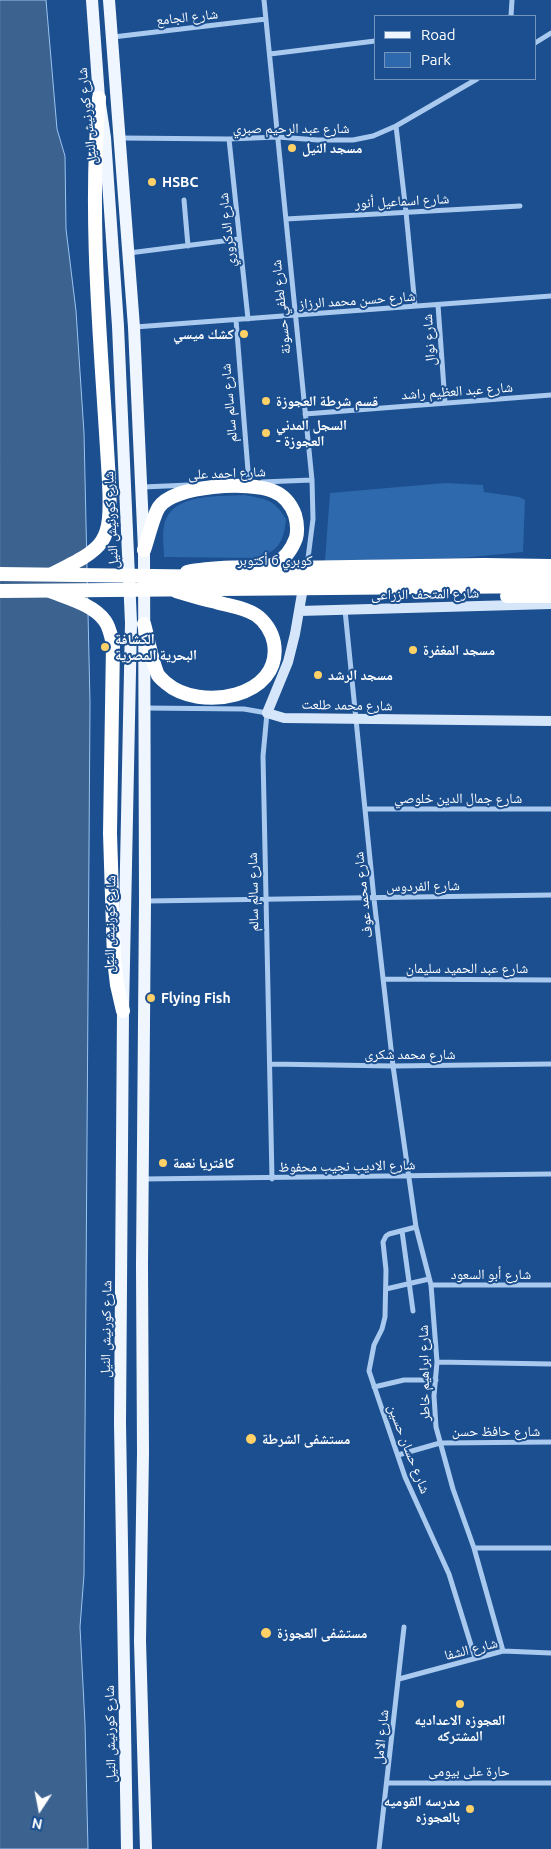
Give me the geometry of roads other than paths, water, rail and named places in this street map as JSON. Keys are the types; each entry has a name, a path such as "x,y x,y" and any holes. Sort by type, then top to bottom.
{"highway":[{"path":"52,574 94,552 103,541 109,528 110,519 97,276 95,151 99,98"},
{"path":"144,550 159,507 168,499 190,491 214,487 255,485 274,491 284,498 292,508 297,521 297,534 293,546 285,557 274,564 260,567 211,569 172,583"},
{"path":"228,577 247,571 307,567 551,566"},
{"name":"كوبري 6 أكتوبر","path":"0,574 52,574 172,583 204,590 551,586"},
{"name":"كوبري 6 أكتوبر","path":"0,592 49,591 172,583 228,577 551,575"},
{"path":"144,624 159,676 170,686 184,694 200,698 215,698 247,691 264,679 274,661 275,650 274,640 264,622 256,615 245,610 172,583"},
{"path":"204,590 254,598 551,596"},
{"path":"49,591 74,600 97,613 105,621 113,644 110,834 114,959 123,1011"}],"main road":[{"name":"شارع كورنيش النيل","path":"92,0 99,98 105,138 118,326 131,624 123,1011 120,1423 127,1849"},
{"path":"109,0 134,327 144,550 143,1453 140,1641 147,1846"},
{"path":"120,1423 130,1430 142,1432"},
{"path":"120,1462 130,1455 143,1453"}],"street":[{"name":"شارع لطفي حسونة","path":"264,0 312,480 312,526 299,611"},
{"path":"511,15 512,0"},
{"name":"شارع الجامع","path":"111,37 266,19"},
{"path":"536,42 551,33"},
{"path":"270,54 374,41"},
{"name":"شارع عبد الرحيم صبري","path":"120,138 229,139 278,137 353,140 372,136 396,126 474,80"},
{"path":"396,126 415,306"},
{"name":"شارع الدكروري","path":"229,139 248,319"},
{"path":"184,200 188,246"},
{"name":"شارع اسماعيل أنور","path":"286,219 520,206"},
{"path":"129,253 239,239"},
{"name":"شارع حسن محمد الرزاز","path":"134,327 551,296"},
{"name":"شارع نوال","path":"438,304 445,403"},
{"name":"شارع سالم سالم","path":"236,320 255,485"},
{"name":"شارع عبد العظيم راشد","path":"306,414 551,395"},
{"name":"شارع احمد على","path":"142,487 255,485 312,480"},
{"name":"شارع المتحف الزراعى","path":"306,572 551,575"},
{"name":"شارع المتحف الزراعى","path":"299,611 551,604"},
{"name":"شارع محمد عوف","path":"345,609 383,979 393,1066 410,1177"},
{"name":"شارع سالم سالم","path":"272,1179 263,756 267,713 288,662 299,611"},
{"name":"شارع محمد طلعت","path":"144,708 244,709 284,718 551,721"},
{"name":"شارع جمال الدين خلوصي","path":"365,809 551,810"},
{"name":"شارع الفردوس","path":"145,901 551,895"},
{"name":"شارع عبد الحميد سليمان","path":"383,979 551,980"},
{"name":"شارع محمد شكرى","path":"270,1064 393,1066 551,1064"},
{"name":"شارع الاديب نجيب محفوظ","path":"142,1180 551,1174"},
{"name":"شارع ابراهيم خاطر","path":"410,1177 416,1227 430,1282 437,1362 434,1412 440,1443 452,1489 474,1548 503,1651"},
{"path":"413,1311 402,1231 416,1227"},
{"name":"شارع حسان حسين","path":"402,1231 386,1236 383,1242 386,1270 384,1323 374,1344 369,1371 405,1477 449,1574 475,1658"},
{"name":"شارع أبو السعود","path":"386,1290 409,1284 430,1282 551,1285"},
{"path":"437,1362 551,1364"},
{"path":"374,1387 404,1380 436,1380"},
{"name":"شارع حافظ حسن","path":"398,1455 440,1443 551,1442"},
{"path":"474,1548 551,1548"},
{"name":"شارع الامل","path":"379,1849 388,1783 404,1627"},
{"name":"شارع الشفا","path":"399,1679 503,1651 551,1653"},
{"name":"حارة على بيومى","path":"388,1783 551,1783"}],"place":[{"name":"مسجد النيل","path":"292,148"},
{"name":"HSBC","path":"152,182"},
{"name":"كشك ميسي","path":"244,334"},
{"name":"قسم شرطة العجوزة","path":"266,401"},
{"name":"السجل المدني - العجوزة","path":"266,433"},
{"name":"الكشافة البحرية المصرية","path":"105,647"},
{"name":"مسجد المغفرة","path":"413,650"},
{"name":"مسجد الرشد","path":"318,675"},
{"name":"Flying Fish","path":"151,998"},
{"name":"كافتريا نعمة","path":"163,1163"},
{"name":"مستشفى الشرطة","path":"251,1439"},
{"name":"مستشفى العجوزة","path":"266,1633"},
{"name":"العجوزه الاعداديه المشتركه","path":"460,1704"},
{"name":"مدرسه القوميه بالعجوزه","path":"470,1809"}]}
